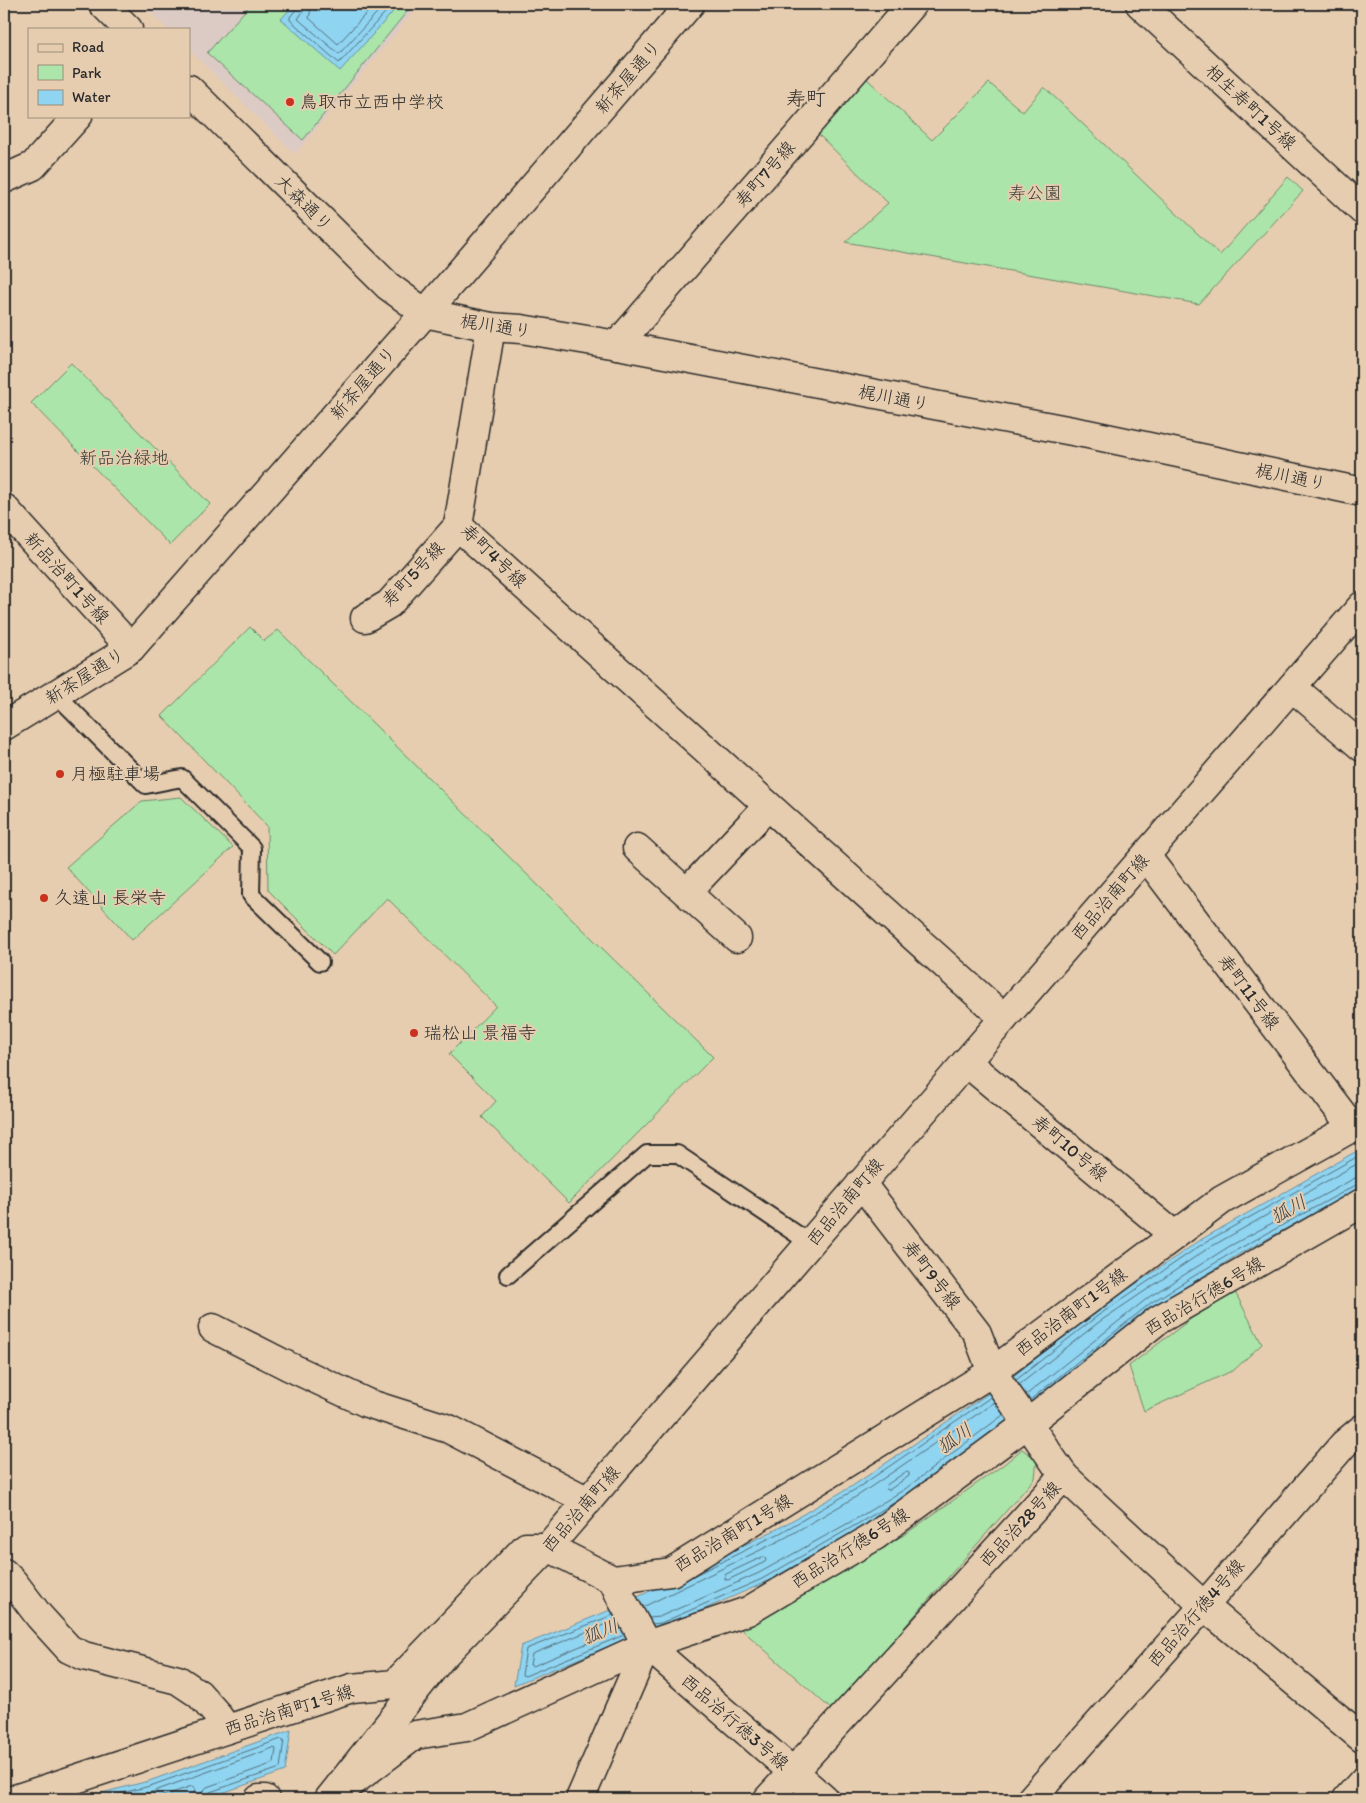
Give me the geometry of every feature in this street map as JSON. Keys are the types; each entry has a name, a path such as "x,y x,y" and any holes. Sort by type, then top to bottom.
{"street":[{"path":"103,4 127,28"},
{"name":"新茶屋通り","path":"4,726 130,648 425,313 690,4"},
{"name":"寿町7号線","path":"617,345 912,4"},
{"name":"相生寿町1号線","path":"1140,4 1362,210"},
{"name":"大森通り","path":"190,90 388,286 425,313"},
{"path":"4,179 32,166 76,118"},
{"name":"梶川通り","path":"425,313 491,327 521,329 617,345 1088,434 1362,492"},
{"name":"寿町4号線","path":"491,327 458,526 1004,1018"},
{"name":"新品治町1号線","path":"4,508 130,648"},
{"name":"寿町5号線","path":"365,618 389,604 458,526"},
{"name":"西品治南町線","path":"328,1799 442,1657 548,1547 1362,606"},
{"path":"1292,687 1362,746"},
{"path":"687,892 768,806"},
{"path":"637,848 737,938"},
{"name":"寿町11号線","path":"1146,856 1357,1124"},
{"name":"寿町10号線","path":"966,1062 1174,1235"},
{"name":"西品治南町1号線","path":"617,1589 671,1572 992,1372 1222,1200 1357,1124"},
{"name":"寿町9号線","path":"861,1183 977,1333 992,1372 1064,1476"},
{"name":"西品治行徳6号線","path":"328,1799 415,1735 467,1726 644,1641 748,1611 876,1536 1027,1424 1158,1320 1362,1203"},
{"path":"214,1328 288,1366 367,1403 449,1429 588,1501"},
{"name":"西品治行徳4号線","path":"1031,1799 1204,1606 1344,1444 1362,1429"},
{"name":"西品治28号線","path":"768,1799 1064,1476 1204,1606 1362,1738"},
{"name":"西品治南町1号線","path":"15,1799 352,1688 395,1684 526,1547 548,1547"},
{"path":"548,1547 617,1589 644,1641 580,1799"},
{"path":"4,1573 69,1649 84,1656 178,1680 199,1694 227,1729"},
{"name":"西品治行徳3号線","path":"644,1641 824,1799"},
{"path":"1347,1799 1362,1782"},
{"path":"259,1799 265,1799"}],"lane":[{"path":"56,694 146,785 182,778 252,848 251,895 320,962"},
{"path":"508,1275 647,1154 677,1154 810,1243"}],"shaded area":[{"name":"鳥取市立西中学校","path":"142,4 420,4 295,154 190,51 190,28 166,28"}],"green space":[{"name":"鳥取市立西中学校","path":"251,4 413,4 303,140 207,53"},
{"name":"寿公園","path":"866,78 932,140 989,83 1023,112 1044,87 1220,255 1288,177 1303,191 1199,304 845,242 888,203 817,133"},
{"name":"新品治緑地","path":"71,363 210,504 170,545 31,403"},
{"path":"250,627 264,641 278,630 713,1057 569,1203 482,1117 496,1101 449,1054 496,1006 387,898 333,955 268,890 267,826 162,716"},
{"path":"181,797 233,847 132,940 66,867 142,801"},
{"path":"1235,1292 1262,1344 1234,1370 1144,1411 1129,1366 1192,1318"},
{"path":"1022,1449 1037,1460 1035,1478 832,1710 738,1626 904,1535 1003,1465"}],"water":[{"path":"295,4 400,4 340,71 281,19"},
{"name":"狐川","path":"1362,1148 1362,1187 1236,1256 1155,1307 1039,1398 867,1526 764,1583 661,1628 654,1628 514,1685 521,1646 613,1609 777,1529 854,1485 1011,1378 1093,1313 1202,1239"},
{"path":"291,1730 285,1771 205,1799 78,1799 149,1781"}],"place":[{"name":"鳥取市立西中学校","path":"290,102"},
{"name":"月極駐車場","path":"60,774"},
{"name":"久遠山 長栄寺","path":"44,898"},
{"name":"瑞松山 景福寺","path":"414,1033"}],"district":[{"name":"寿町","path":"806,98"}]}
